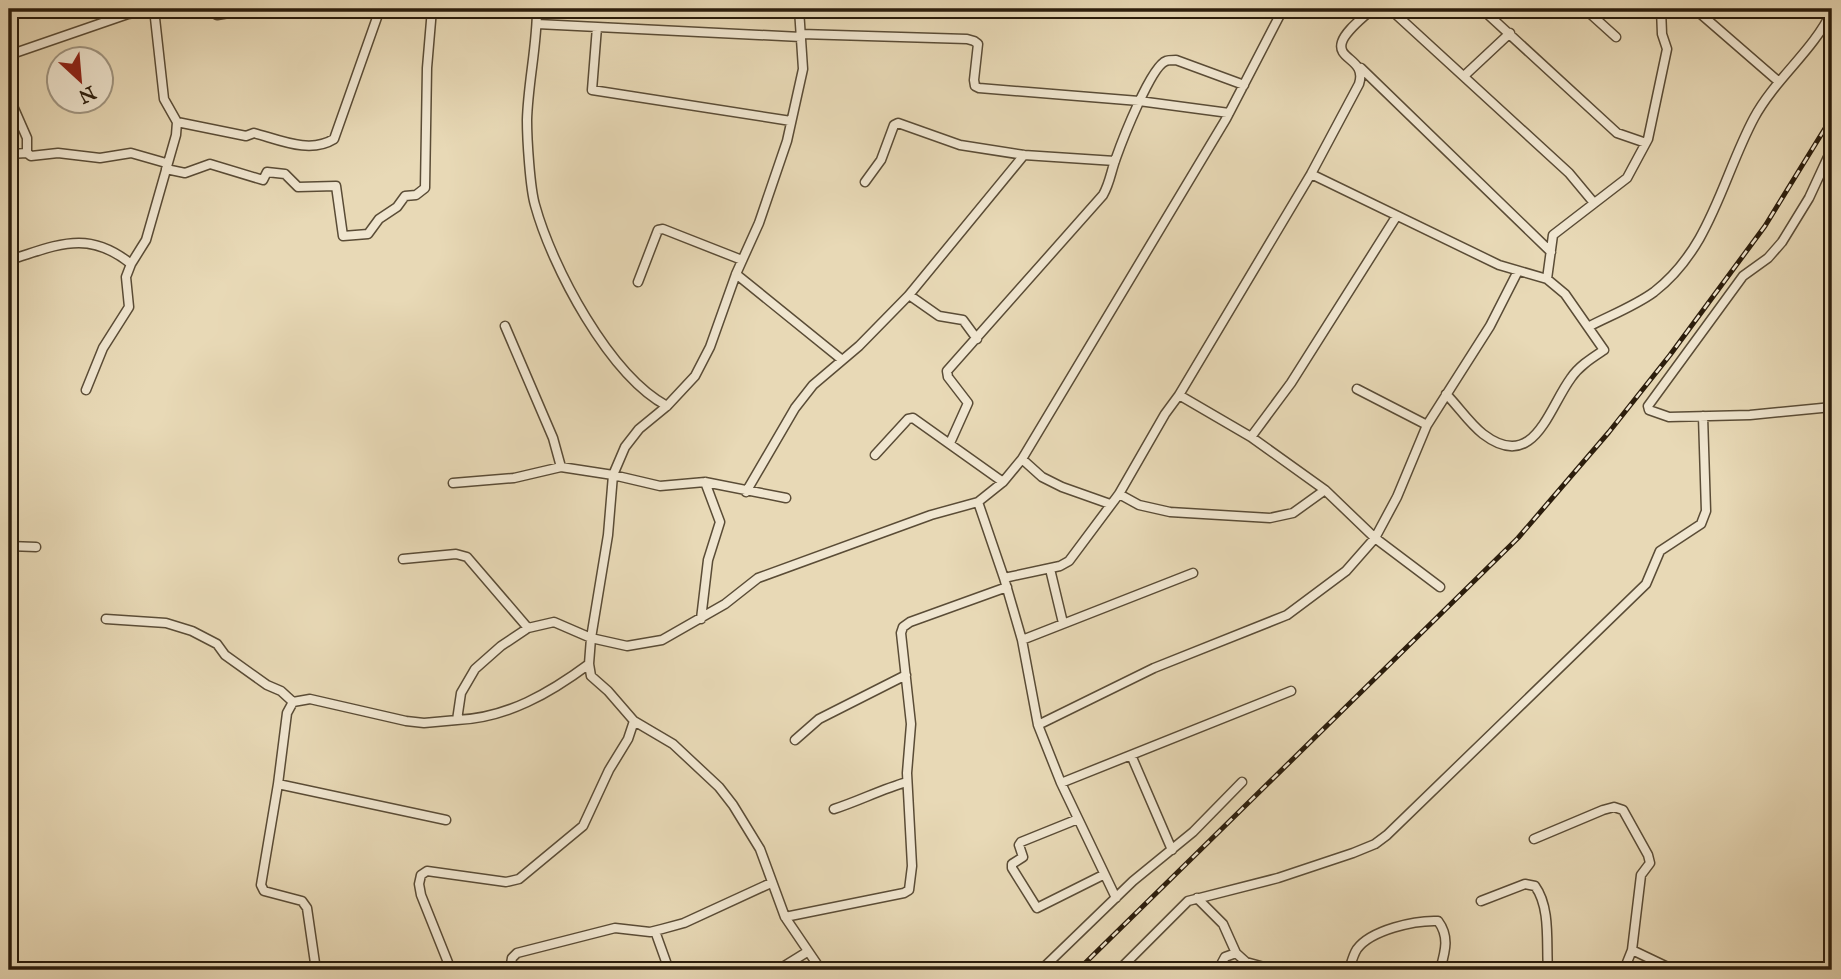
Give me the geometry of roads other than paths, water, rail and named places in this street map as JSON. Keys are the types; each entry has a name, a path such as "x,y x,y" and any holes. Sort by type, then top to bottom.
{"street":[{"path":"9,55 128,14 156,9 164,99 177,122 176,135 146,240 126,276 129,307 103,348 86,390"},
{"path":"207,9 217,15 253,9"},
{"path":"177,122 246,136 254,134 312,147 324,145 334,138 380,9"},
{"path":"9,154 27,153 31,156 58,153 87,158 131,153 185,173 210,164 263,180 267,172 285,174 298,187 336,186 343,236 368,234 379,219 397,207 405,196 416,195 425,188 427,68 432,9"},
{"path":"537,9 527,120 534,203 549,246 593,331 651,397 667,406"},
{"path":"799,9 803,69 791,121 759,223 736,274 710,347 695,376 667,406 639,429 625,447 613,475 608,535 589,664 591,676 634,721 673,744 719,788 760,849 785,917 821,970"},
{"path":"457,720 461,693 475,669 500,646 528,628 554,622 591,638 635,646 662,640 701,619 758,578 932,515 978,502 1003,482 1022,459 1229,113 1282,11 1270,9"},
{"path":"1373,9 1343,39 1341,47 1344,55 1359,66 1551,252"},
{"path":"1390,9 1569,173 1594,203"},
{"path":"1482,9 1617,134 1646,143"},
{"path":"1585,9 1616,37"},
{"path":"1547,279 1553,234 1626,178 1646,143 1667,50 1662,34 1661,9"},
{"path":"1695,9 1778,81"},
{"path":"1588,327 1653,293 1686,262 1710,220 1754,118 1778,81 1825,26 1832,11"},
{"path":"537,24 967,39 978,44 974,80 975,86 979,88 1229,113"},
{"path":"597,27 592,90 791,121"},
{"path":"1464,76 1510,33"},
{"path":"950,443 968,404 948,377 947,371 1103,195 1111,181 1115,161 1139,102 1158,66 1167,60 1176,60 1244,85"},
{"path":"1004,578 1050,569 1069,561 1119,494 1311,174 1359,84 1362,75 1359,66"},
{"path":"9,97 27,138 27,153"},
{"path":"865,182 881,160 894,125 898,123 960,145 1024,155 1115,161"},
{"path":"1832,153 1802,211 1782,242 1768,258 1743,276 1648,406 1649,410 1658,415 1669,417 1790,412 1832,407"},
{"path":"746,492 795,408 813,385 859,346 909,295 1024,155"},
{"path":"1311,174 1499,265 1547,279 1565,294 1604,350 1572,376 1541,431 1532,440 1521,445 1510,446 1483,434 1446,394"},
{"path":"1251,437 1291,383 1396,217"},
{"path":"638,282 658,230 663,229 743,260"},
{"path":"9,260 58,245 82,241 121,256 131,264"},
{"path":"1038,725 1154,668 1287,615 1346,571 1375,538 1397,497 1427,425 1490,326 1518,271"},
{"path":"736,274 841,359"},
{"path":"909,295 939,316 963,320 977,339"},
{"path":"505,326 553,438 561,467"},
{"path":"1357,389 1427,425"},
{"path":"1179,395 1251,437 1325,490 1375,538 1440,587"},
{"path":"1119,970 1188,901 1278,878 1353,853 1375,844 1387,835 1646,584 1660,551 1701,524 1706,511 1703,416"},
{"path":"875,454 908,419 913,418 1003,482"},
{"path":"1022,459 1042,477 1110,504"},
{"path":"453,483 514,478 561,467 660,486 705,482 786,498"},
{"path":"701,619 708,560 720,523 705,482"},
{"path":"1119,494 1139,505 1170,512 1270,518 1293,513 1325,490"},
{"path":"978,502 1022,640 1038,725 1061,783 1116,898"},
{"path":"9,546 36,547"},
{"path":"403,559 456,554 467,557 528,628"},
{"path":"1050,569 1063,623"},
{"path":"1022,640 1193,573"},
{"path":"785,917 909,890 912,866 908,782 911,724 901,633 903,627 1007,587"},
{"path":"106,619 166,623 192,631 217,644 225,655 267,685 281,691 293,702"},
{"path":"293,702 310,699 424,723 484,717 535,699 556,688 589,664"},
{"path":"795,740 819,719 906,675"},
{"path":"1061,783 1291,691"},
{"path":"293,702 287,713 261,885 264,891 302,901 307,908 316,970"},
{"path":"451,970 421,895 421,875 428,871 506,882 519,879 583,825 609,770 628,739 634,721"},
{"path":"1131,755 1172,850"},
{"path":"834,809 884,788 908,782"},
{"path":"1041,970 1116,898 1193,832 1242,782"},
{"path":"278,785 446,820"},
{"path":"1534,839 1615,807 1623,810 1650,863 1641,875 1632,950 1624,970"},
{"path":"1078,819 1021,842 1019,845 1023,857 1012,864 1012,868 1037,908 1103,875"},
{"path":"510,970 512,958 517,953 615,928 655,931 684,923 771,883"},
{"path":"1481,901 1525,884 1535,886 1540,892 1545,914 1548,970"},
{"path":"1197,898 1223,924 1236,953 1246,962 1275,970"},
{"path":"1349,970 1356,950 1368,939 1397,927 1438,920 1446,934 1440,970"},
{"path":"655,931 669,970"},
{"path":"1632,950 1674,970"},
{"path":"778,970 807,952"},
{"path":"1218,970 1225,957 1236,953"}],"railway":[{"path":"1078,970 1518,538 1609,432 1670,355 1765,226 1832,117"}]}
